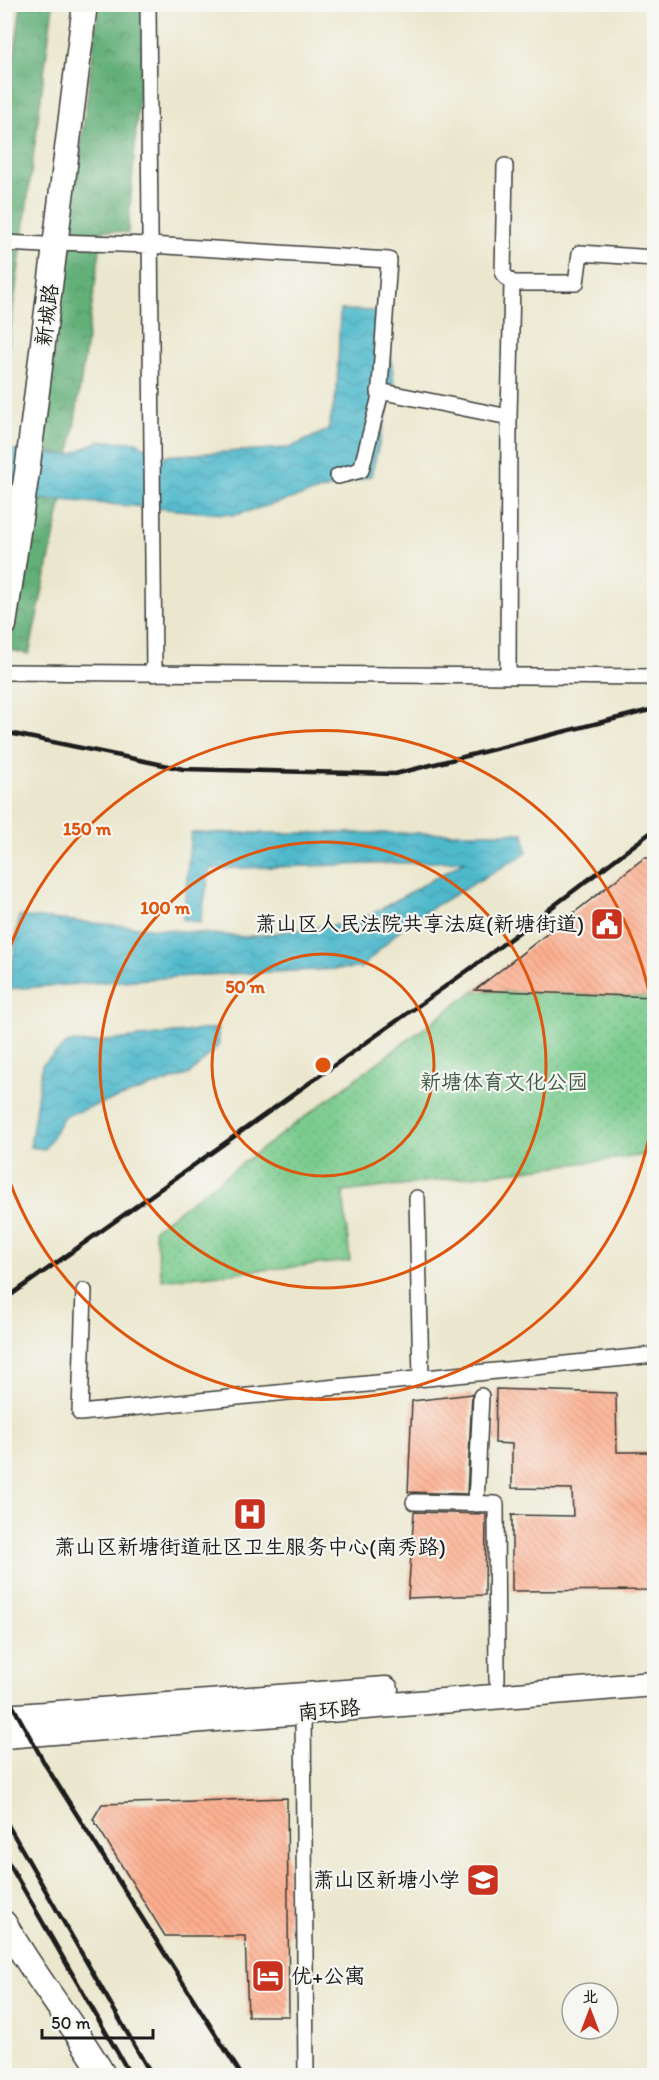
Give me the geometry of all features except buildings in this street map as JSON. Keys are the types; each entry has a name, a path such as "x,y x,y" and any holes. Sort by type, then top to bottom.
{"main road":[{"name":"新城路","path":"4,625 27,472 73,4"},
{"name":"新城路","path":"4,544 85,4"},
{"name":"南环路","path":"4,1717 654,1668"},
{"name":"南环路","path":"4,1736 654,1684"},
{"path":"4,1923 105,2076"}],"street":[{"path":"148,4 154,674"},
{"path":"504,166 503,274 512,283 576,283 580,253 654,258"},
{"path":"4,243 150,245 389,260 379,391 361,470 339,476"},
{"path":"507,676 512,283"},
{"path":"379,391 509,417"},
{"path":"4,672 654,677"},
{"path":"417,1198 421,1378"},
{"path":"84,1291 80,1413 654,1355"},
{"path":"476,1504 481,1396"},
{"path":"414,1502 496,1504 497,1680"},
{"path":"303,1712 306,2076"}],"green space":[{"path":"21,5 53,5 5,372 5,124"},
{"path":"99,5 146,5 128,233 103,230 70,455 41,452"},
{"path":"34,500 62,500 29,654 10,650"},
{"name":"新塘体育文化公园","path":"475,990 654,997 654,1154 343,1192 350,1261 162,1280 154,1229"}],"water":[{"path":"340,310 385,311 394,384 371,476 235,515 62,500 5,499 5,449 70,455 99,441 136,442 161,456 289,448 328,430 337,391"},
{"path":"191,833 524,833 527,853 409,921 361,968 204,975 9,989 19,916 245,937 358,922 465,861 210,869 200,923 183,919"},
{"path":"218,1028 219,1045 190,1074 64,1116 45,1149 30,1147 42,1065 69,1042 88,1043"}],"railway":[{"path":"4,732 183,769 395,774 654,709"},
{"path":"4,1300 474,966 654,830"},
{"path":"4,1690 46,1766 242,2076"},
{"path":"4,1818 152,2076"},
{"path":"4,1855 131,2076"}],"place":[{"name":"萧山区人民法院共享法庭(新塘街道)","path":"607,924"},
{"name":"萧山区新塘街道社区卫生服务中心(南秀路)","path":"250,1514"},
{"name":"萧山区新塘小学","path":"483,1880"},
{"name":"优+公寓","path":"268,1976"}]}
